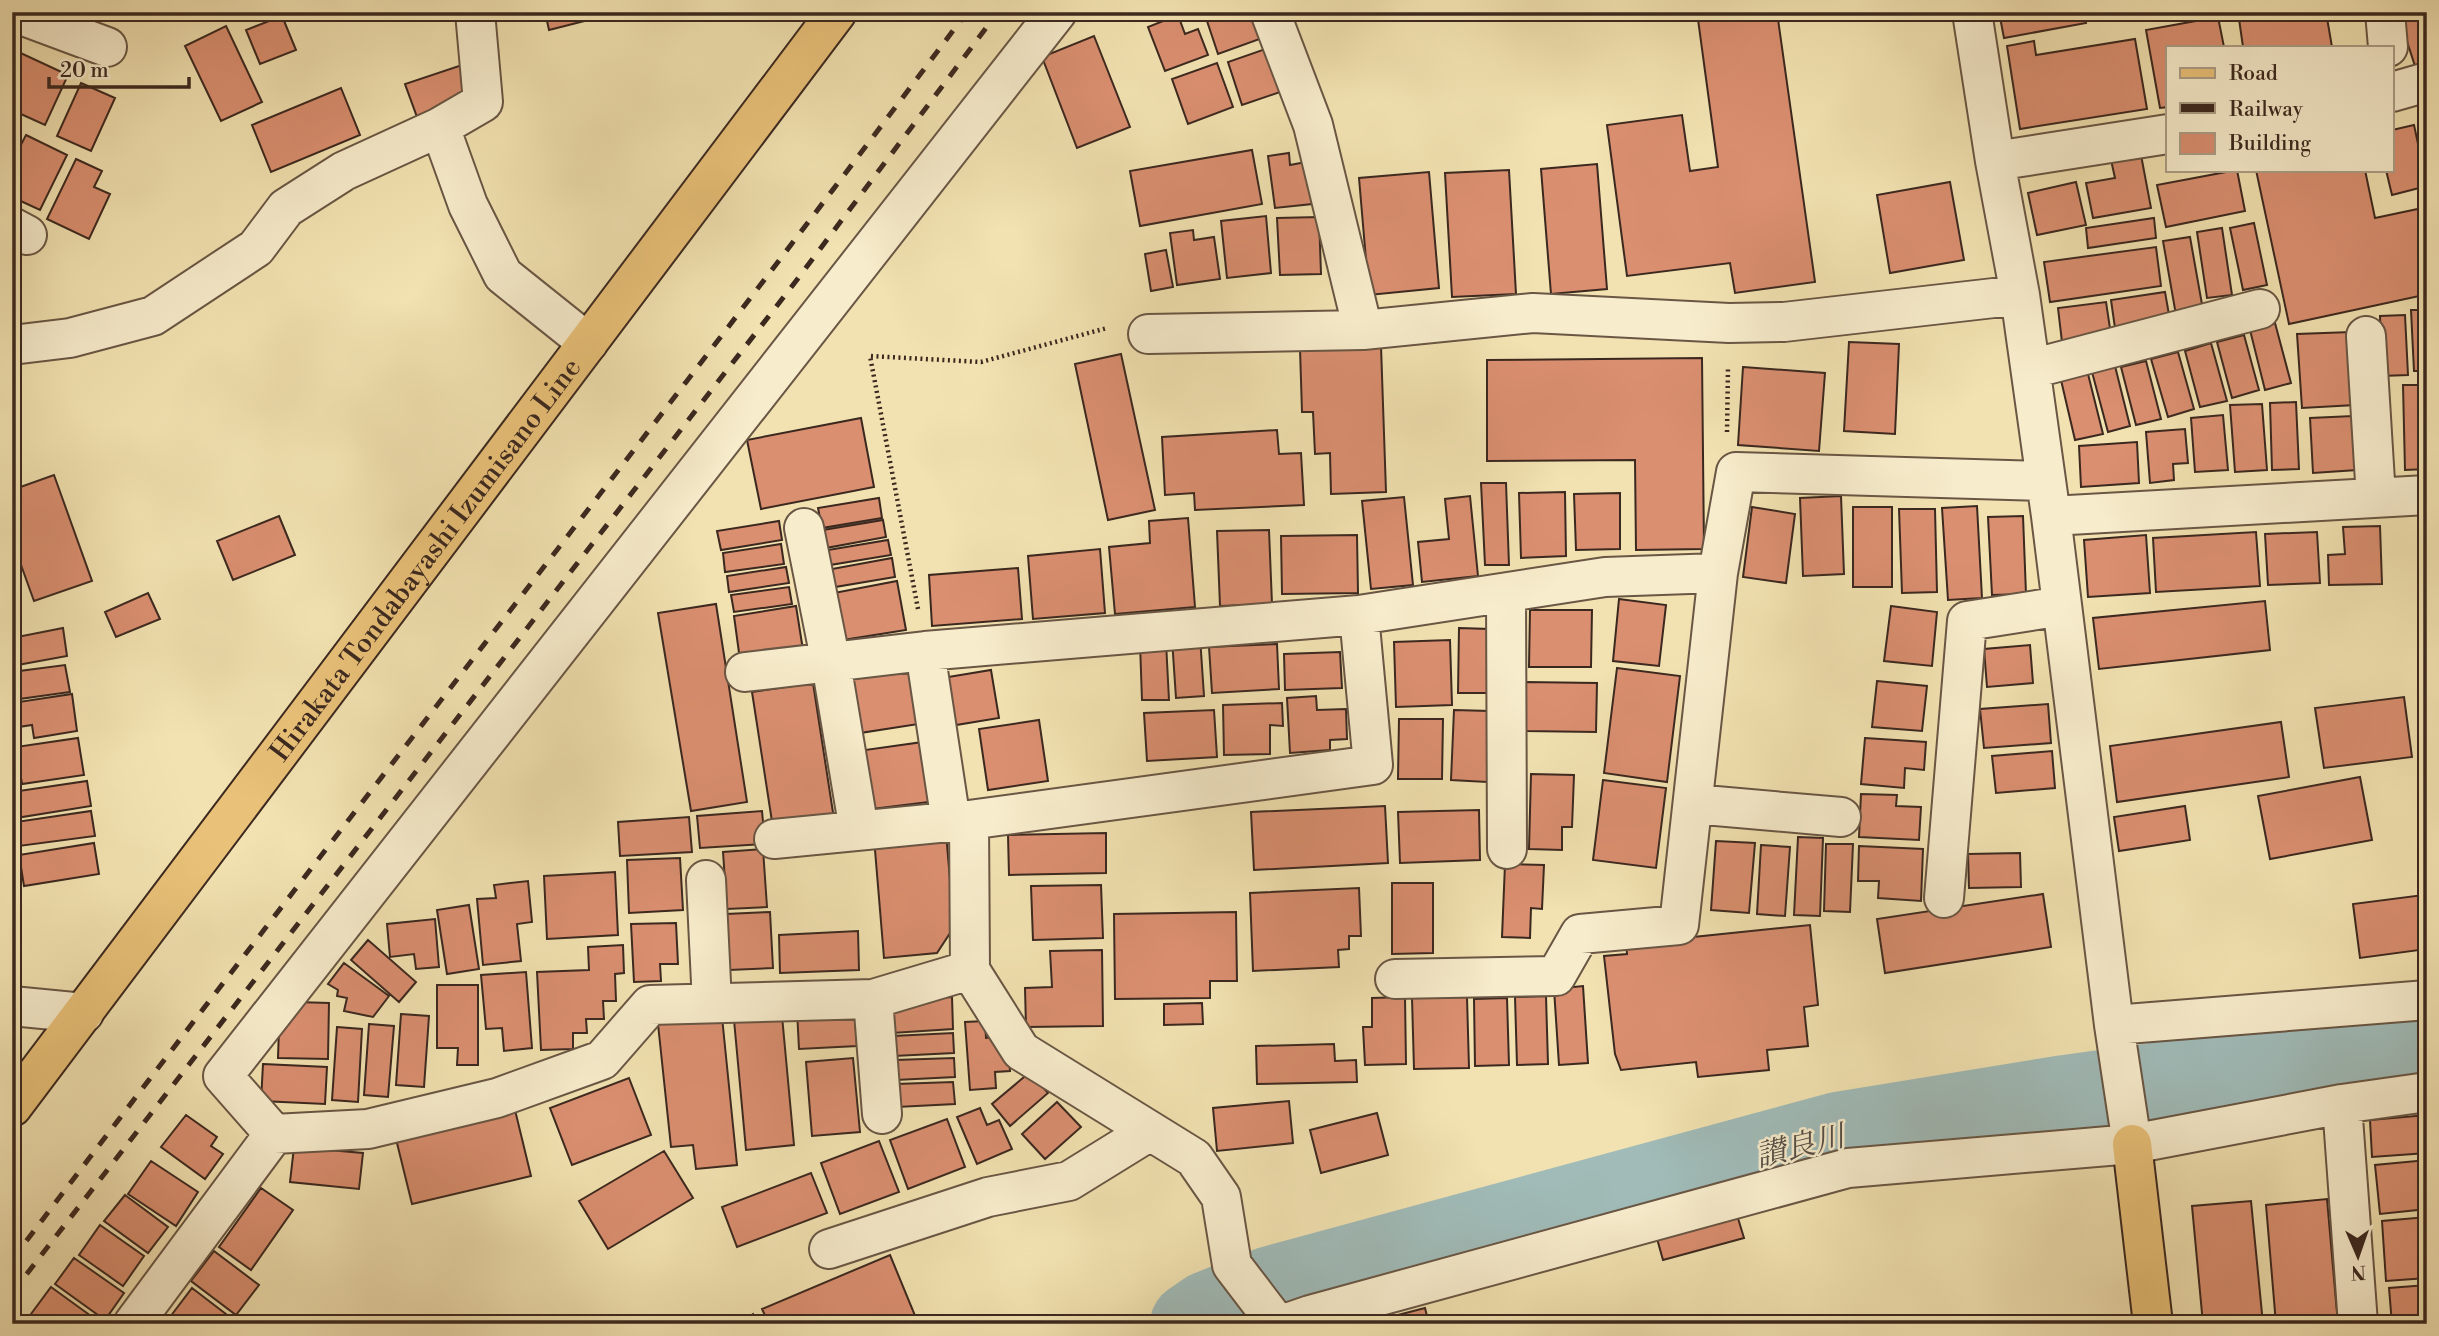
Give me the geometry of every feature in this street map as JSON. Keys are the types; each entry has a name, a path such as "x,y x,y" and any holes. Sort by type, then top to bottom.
{"main road":[{"name":"Hirakata Tondabayashi Izumisano Line","path":"12,1107 837,12"},
{"path":"2132,1143 2153,1324"}],"street":[{"path":"13,12 107,47"},
{"path":"12,345 71,338 153,316 256,248 286,208 344,171 440,127 483,102 475,12"},
{"path":"274,1134 223,1076 1057,12"},
{"path":"1270,12 1313,125 1363,330"},
{"path":"1972,12 2031,369 2114,1025 2132,1143"},
{"path":"2385,12 2388,46"},
{"path":"440,127 468,205 503,275 588,343"},
{"path":"1995,161 2166,134"},
{"path":"1148,334 1363,330 1534,313 1729,323 1784,322 2020,295"},
{"path":"2031,369 2260,309"},
{"path":"2365,337 2376,498"},
{"path":"1395,979 1556,975 1580,934 1679,925 1718,573 1736,472 2048,498 2376,498 2427,495"},
{"path":"804,528 831,663 859,830"},
{"path":"745,673 925,652 1359,615 1605,578 1718,573"},
{"path":"1506,593 1507,849"},
{"path":"1944,898 1967,621 2062,606"},
{"path":"774,839 960,821 1373,765 1359,615"},
{"path":"925,652 960,821 970,970 1021,1052 1194,1158 1221,1197 1232,1265 1276,1324"},
{"path":"1693,804 1841,817"},
{"path":"706,880 712,1003"},
{"path":"274,1134 368,1129 497,1098 602,1060 650,1005 873,999 970,970"},
{"path":"873,999 882,1114"},
{"path":"2114,1025 2427,1000"},
{"path":"12,1006 84,1013"},
{"path":"1284,1324 1848,1168 2132,1143 2342,1104 2427,1092"},
{"path":"2342,1104 2358,1324"},
{"path":"830,1249 988,1197 1069,1181 1150,1130"},
{"path":"133,1324 274,1134"}],"path":[{"path":"1729,323 1726,453 1736,472"},
{"path":"925,652 870,356 981,362 1111,327 1148,334"}],"building":[{"path":"545,12 620,12 549,30"},
{"path":"1204,12 1260,12 1268,36 1218,54"},
{"path":"1697,12 1777,12 1815,282 1735,293 1730,263 1627,276 1607,125 1682,115 1690,171 1718,167"},
{"path":"1999,12 2084,12 2086,23 2004,38"},
{"path":"2238,12 2326,12 2332,46 2243,46"},
{"path":"2427,12 2427,62 2415,66 2398,14"},
{"path":"1178,15 1185,34 1198,29 1208,55 1165,71 1148,27"},
{"path":"282,16 296,50 260,64 246,30"},
{"path":"2218,17 2224,46 2166,46 2166,107 2160,108 2146,30"},
{"path":"226,26 262,102 221,121 185,46"},
{"path":"1094,36 1130,127 1077,148 1042,57"},
{"path":"2135,39 2147,109 2020,129 2007,46 2034,41 2036,55"},
{"path":"1274,46 1289,89 1242,105 1228,62"},
{"path":"12,49 68,75 45,125 12,110"},
{"path":"1217,63 1233,107 1188,124 1172,79"},
{"path":"462,65 473,98 417,117 405,84"},
{"path":"81,83 115,98 91,151 57,136"},
{"path":"341,88 360,135 271,172 252,125"},
{"path":"2427,105 2427,139 2418,107"},
{"path":"2414,125 2427,186 2392,195 2386,172 2394,172 2394,130"},
{"path":"26,135 67,155 40,210 12,197 12,162"},
{"path":"1252,150 1262,204 1140,226 1130,171"},
{"path":"1289,153 1290,165 1306,162 1312,204 1275,208 1268,156"},
{"path":"2141,155 2151,208 2093,218 2086,183 2115,178 2111,160"},
{"path":"76,159 102,171 94,187 110,194 89,239 47,219"},
{"path":"1597,164 1607,289 1551,294 1541,169"},
{"path":"1509,170 1516,294 1452,297 1445,173"},
{"path":"1429,172 1439,288 1369,295 1359,178"},
{"path":"2237,172 2245,211 2166,227 2157,185"},
{"path":"2256,172 2365,172 2375,218 2427,207 2427,273 2420,275 2424,295 2289,324"},
{"path":"1950,182 1964,260 1890,273 1877,195"},
{"path":"2076,182 2086,225 2037,235 2028,193"},
{"path":"1266,216 1271,273 1227,278 1221,221"},
{"path":"1319,217 1321,274 1280,275 1277,218"},
{"path":"2154,218 2156,238 2088,248 2086,228"},
{"path":"2254,223 2267,285 2243,290 2230,228"},
{"path":"2222,228 2232,295 2207,298 2197,232"},
{"path":"1193,230 1194,240 1214,237 1220,279 1177,285 1170,233"},
{"path":"2190,237 2203,310 2176,315 2163,241"},
{"path":"2156,247 2161,286 2050,302 2044,262"},
{"path":"1166,250 1173,287 1151,291 1145,254"},
{"path":"2165,292 2171,326 2116,335 2111,300"},
{"path":"2106,302 2111,335 2062,342 2058,308"},
{"path":"2411,310 2427,310 2427,371 2414,371"},
{"path":"2405,315 2408,375 2382,376 2380,316"},
{"path":"2275,323 2291,383 2265,390 2250,330"},
{"path":"2351,332 2355,405 2302,408 2297,334"},
{"path":"2244,335 2259,390 2232,398 2217,342"},
{"path":"1849,342 1899,344 1895,434 1844,431"},
{"path":"2211,343 2227,401 2200,407 2185,351"},
{"path":"1381,346 1386,492 1331,494 1330,453 1315,454 1313,412 1302,412 1300,349"},
{"path":"2178,352 2194,409 2168,417 2151,359"},
{"path":"1121,354 1155,510 1108,520 1075,364"},
{"path":"1702,358 1704,549 1636,550 1635,460 1487,461 1487,360"},
{"path":"2146,361 2161,419 2136,425 2121,367"},
{"path":"2115,366 2130,426 2108,432 2092,372"},
{"path":"1743,367 1825,373 1819,451 1738,445"},
{"path":"2088,374 2103,434 2075,440 2061,380"},
{"path":"2403,385 2427,385 2427,469 2405,470"},
{"path":"2296,402 2299,469 2272,470 2270,403"},
{"path":"2262,404 2267,470 2235,472 2230,405"},
{"path":"2223,415 2228,470 2195,472 2191,418"},
{"path":"2353,416 2357,470 2313,473 2310,418"},
{"path":"861,418 874,487 761,509 747,440"},
{"path":"2185,429 2188,463 2173,464 2174,480 2150,483 2146,432"},
{"path":"1277,430 1279,454 1301,453 1304,505 1195,510 1194,493 1165,495 1162,437"},
{"path":"2137,442 2139,483 2081,487 2079,446"},
{"path":"54,475 92,581 34,601 12,540 12,490"},
{"path":"1481,483 1506,483 1509,565 1485,565"},
{"path":"1565,492 1566,556 1521,558 1519,493"},
{"path":"1620,493 1620,549 1576,550 1574,494"},
{"path":"1470,496 1478,576 1422,582 1418,542 1449,539 1445,499"},
{"path":"1841,496 1844,574 1803,576 1800,498"},
{"path":"1404,497 1413,585 1371,589 1362,501"},
{"path":"879,498 882,518 822,528 818,508"},
{"path":"1977,506 1982,598 1948,600 1942,508"},
{"path":"1752,507 1795,514 1786,583 1743,577"},
{"path":"1853,507 1892,507 1892,587 1853,587"},
{"path":"1899,509 1935,509 1937,592 1902,593"},
{"path":"279,516 295,555 233,580 217,541"},
{"path":"2023,516 2026,594 1992,595 1988,517"},
{"path":"1188,518 1195,607 1115,614 1109,547 1150,543 1149,521"},
{"path":"883,520 886,537 826,548 823,530"},
{"path":"779,521 782,540 721,550 717,531"},
{"path":"2380,526 2382,584 2329,585 2328,555 2345,554 2343,527"},
{"path":"1269,530 1272,604 1220,606 1217,531"},
{"path":"2256,532 2260,586 2156,592 2153,538"},
{"path":"2317,532 2320,583 2268,585 2265,534"},
{"path":"1357,535 1358,593 1282,594 1281,536"},
{"path":"2146,535 2150,593 2088,597 2084,540"},
{"path":"888,540 891,555 830,565 828,550"},
{"path":"781,544 784,564 725,572 723,553"},
{"path":"1100,549 1105,613 1033,619 1028,556"},
{"path":"892,558 895,577 835,587 832,569"},
{"path":"786,567 789,583 729,592 727,576"},
{"path":"1018,568 1022,619 932,626 929,575"},
{"path":"897,581 906,630 843,640 834,593"},
{"path":"789,587 792,604 734,612 731,595"},
{"path":"148,593 160,619 116,637 105,612"},
{"path":"1619,599 1666,605 1659,666 1613,661"},
{"path":"2265,601 2270,650 2099,669 2093,618"},
{"path":"716,604 747,802 691,811 658,613"},
{"path":"796,606 803,650 740,660 734,616"},
{"path":"1891,606 1937,612 1932,666 1884,661"},
{"path":"1530,610 1592,610 1591,667 1529,667"},
{"path":"63,628 67,656 12,666 12,638"},
{"path":"1459,628 1490,629 1489,693 1458,693"},
{"path":"1200,637 1204,696 1176,698 1172,639"},
{"path":"1450,640 1452,705 1396,707 1394,642"},
{"path":"1166,642 1169,700 1142,700 1140,643"},
{"path":"1277,644 1279,689 1212,693 1209,647"},
{"path":"2030,645 2033,683 1987,687 1984,649"},
{"path":"1340,652 1342,688 1285,690 1284,654"},
{"path":"65,665 70,692 12,700 12,672"},
{"path":"1617,668 1680,676 1667,782 1604,773"},
{"path":"917,670 925,723 860,733 852,679"},
{"path":"991,670 999,718 950,726 942,678"},
{"path":"1877,681 1927,686 1922,731 1872,727"},
{"path":"1525,682 1597,683 1596,732 1524,731"},
{"path":"813,683 834,819 773,828 752,692"},
{"path":"72,694 77,731 34,738 32,725 12,728 12,703"},
{"path":"1316,696 1317,710 1346,709 1347,739 1330,740 1330,750 1290,753 1287,698"},
{"path":"2404,697 2412,757 2324,768 2315,708"},
{"path":"1282,703 1283,726 1270,725 1270,754 1224,755 1223,705"},
{"path":"2048,704 2051,743 1984,748 1980,709"},
{"path":"1214,710 1217,757 1147,761 1144,713"},
{"path":"1454,710 1490,711 1487,782 1451,780"},
{"path":"1399,719 1443,719 1442,779 1398,779"},
{"path":"1039,720 1048,781 988,790 979,729"},
{"path":"2281,722 2289,777 2117,802 2110,746"},
{"path":"78,738 84,775 22,784 16,747"},
{"path":"1865,738 1926,742 1924,770 1905,768 1904,788 1861,784"},
{"path":"930,741 937,801 872,809 865,750"},
{"path":"2052,751 2055,788 1996,793 1992,756"},
{"path":"1531,774 1574,775 1572,827 1562,827 1562,850 1529,849"},
{"path":"2360,777 2372,840 2270,859 2258,796"},
{"path":"1603,780 1666,788 1656,868 1593,860"},
{"path":"87,781 91,806 16,818 12,792"},
{"path":"1861,794 1897,795 1896,806 1921,807 1919,840 1859,837"},
{"path":"1385,806 1388,863 1254,870 1251,812"},
{"path":"2185,806 2190,840 2119,851 2114,817"},
{"path":"1479,810 1480,860 1400,863 1398,812"},
{"path":"91,811 95,836 19,846 16,822"},
{"path":"762,811 765,844 700,848 697,816"},
{"path":"689,817 692,852 620,856 618,822"},
{"path":"946,833 954,927 937,953 884,958 874,838"},
{"path":"1106,833 1106,873 1009,875 1008,835"},
{"path":"1798,837 1823,838 1820,916 1794,915"},
{"path":"1716,841 1755,843 1749,913 1711,910"},
{"path":"94,843 99,874 24,886 19,855"},
{"path":"1826,844 1853,844 1850,912 1824,911"},
{"path":"1761,845 1790,847 1785,916 1757,914"},
{"path":"1859,846 1923,849 1921,901 1878,898 1879,881 1858,881"},
{"path":"763,849 767,907 727,909 723,852"},
{"path":"2020,853 2021,887 1969,888 1968,854"},
{"path":"680,858 683,910 629,913 627,860"},
{"path":"1505,864 1544,865 1542,909 1531,908 1530,938 1502,937"},
{"path":"615,872 618,935 547,939 544,876"},
{"path":"528,881 532,922 517,924 521,961 483,965 477,899 496,898 494,885"},
{"path":"1392,883 1433,883 1433,953 1392,954"},
{"path":"1101,885 1103,938 1033,940 1031,886"},
{"path":"1359,888 1361,936 1349,936 1349,949 1338,950 1339,967 1253,971 1250,893"},
{"path":"2043,894 2051,947 1885,973 1877,919"},
{"path":"2423,895 2427,949 2360,958 2353,904"},
{"path":"469,905 479,969 447,974 437,910"},
{"path":"770,912 773,968 729,970 726,914"},
{"path":"1236,912 1237,981 1210,981 1210,998 1115,999 1114,914"},
{"path":"435,919 439,967 416,969 414,954 390,957 387,924"},
{"path":"676,923 678,964 660,964 661,981 634,982 631,924"},
{"path":"1810,925 1818,1005 1804,1007 1808,1046 1767,1050 1769,1070 1698,1077 1696,1062 1621,1070 1615,1054 1604,956 1627,954 1626,944"},
{"path":"858,931 859,970 780,973 779,935"},
{"path":"368,940 416,982 399,1002 351,960"},
{"path":"623,945 624,973 615,974 616,1001 603,1001 604,1019 586,1019 587,1033 573,1033 573,1049 541,1050 537,972 589,970 588,947"},
{"path":"1102,950 1103,1026 1026,1027 1025,988 1052,987 1050,951"},
{"path":"344,963 389,996 373,1017 344,1011 347,998 337,996 338,990 328,984"},
{"path":"526,972 532,1048 504,1051 502,1028 486,1029 481,975"},
{"path":"437,985 478,985 478,1065 457,1065 458,1048 437,1048"},
{"path":"1583,986 1588,1063 1559,1065 1554,989"},
{"path":"1546,996 1548,1064 1517,1065 1515,997"},
{"path":"952,997 953,1029 892,1033 890,1000"},
{"path":"1405,997 1406,1064 1365,1065 1363,1027 1372,1027 1372,998"},
{"path":"1467,997 1469,1068 1414,1069 1412,998"},
{"path":"1507,998 1509,1065 1475,1066 1474,999"},
{"path":"296,1002 329,1003 328,1059 278,1058 279,1028"},
{"path":"1202,1003 1203,1024 1164,1025 1164,1004"},
{"path":"854,1006 857,1046 799,1049 797,1010"},
{"path":"401,1014 429,1016 424,1087 396,1085"},
{"path":"782,1016 794,1145 746,1150 734,1020"},
{"path":"722,1017 737,1165 696,1169 693,1145 671,1147 658,1024"},
{"path":"985,1021 986,1038 1007,1036 1010,1071 995,1072 996,1088 970,1090 965,1022"},
{"path":"369,1024 394,1026 388,1097 364,1095"},
{"path":"337,1027 362,1029 358,1102 332,1100"},
{"path":"953,1033 954,1053 894,1056 893,1036"},
{"path":"1334,1044 1335,1061 1356,1060 1357,1082 1257,1084 1256,1046"},
{"path":"853,1058 860,1132 812,1136 806,1062"},
{"path":"954,1058 955,1077 896,1080 895,1060"},
{"path":"263,1064 327,1067 325,1104 261,1101"},
{"path":"1030,1072 1048,1093 1010,1126 992,1104"},
{"path":"629,1078 651,1135 572,1165 550,1108"},
{"path":"953,1082 955,1104 897,1107 896,1084"},
{"path":"1289,1101 1293,1143 1217,1151 1213,1108"},
{"path":"1057,1102 1081,1127 1045,1159 1022,1134"},
{"path":"980,1108 987,1125 999,1120 1012,1149 977,1164 957,1117"},
{"path":"515,1110 531,1176 412,1204 396,1139"},
{"path":"1377,1113 1388,1155 1321,1173 1310,1130"},
{"path":"186,1115 217,1137 211,1146 223,1154 205,1179 161,1147"},
{"path":"2427,1115 2427,1153 2372,1157 2370,1120"},
{"path":"947,1119 965,1167 908,1189 890,1140"},
{"path":"879,1141 899,1192 840,1214 821,1163"},
{"path":"294,1147 363,1153 359,1189 290,1182"},
{"path":"664,1151 693,1198 608,1249 579,1201"},
{"path":"2427,1160 2427,1209 2380,1214 2375,1165"},
{"path":"151,1161 198,1192 176,1226 128,1194"},
{"path":"811,1173 827,1213 737,1247 722,1207"},
{"path":"261,1188 293,1210 251,1270 219,1247"},
{"path":"125,1195 168,1227 148,1253 104,1221"},
{"path":"2327,1199 2338,1324 2276,1324 2266,1205"},
{"path":"2251,1201 2263,1324 2203,1324 2192,1206"},
{"path":"1737,1215 1744,1238 1663,1260 1656,1235"},
{"path":"2427,1217 2427,1278 2386,1281 2382,1221"},
{"path":"100,1225 144,1256 123,1286 79,1255"},
{"path":"214,1251 259,1285 236,1315 191,1281"},
{"path":"890,1255 916,1318 902,1324 769,1324 762,1309"},
{"path":"74,1258 124,1293 105,1320 55,1284"},
{"path":"2427,1285 2427,1324 2392,1324 2389,1288"},
{"path":"51,1287 102,1324 45,1324 31,1314"},
{"path":"192,1288 239,1324 178,1324 170,1317"},
{"path":"1425,1308 1429,1324 1396,1324 1394,1316"},
{"path":"753,1314 757,1324 740,1324"}],"waterway":[{"name":"讃良川","path":"1192,1324 1208,1313 1271,1288 1838,1134 2065,1097 2427,1047"}],"railway":[{"path":"12,1260 967,12"},
{"path":"12,1293 796,281 998,12"}]}
